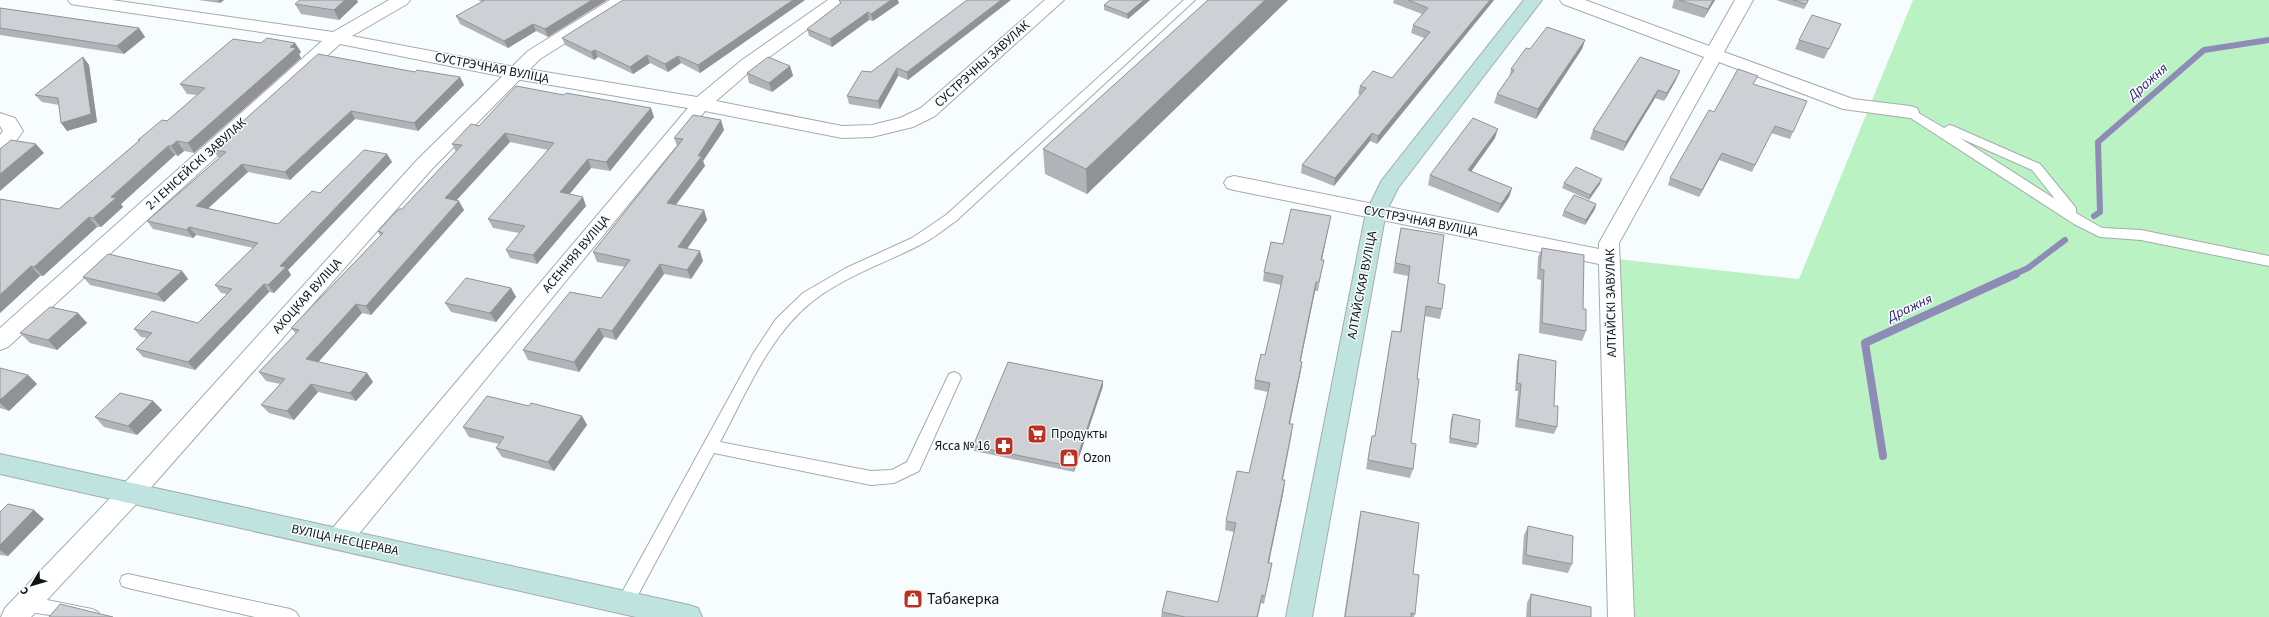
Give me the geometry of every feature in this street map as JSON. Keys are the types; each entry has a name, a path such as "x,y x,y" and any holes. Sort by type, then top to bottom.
{"main road":[{"name":"АЛТАЙСКАЯ ВУЛІЦА","path":"1299,617 1376,212 1389,185 1533,0"},
{"name":"ВУЛІЦА НЕСЦЕРАВА","path":"0,464 130,494 340,538 689,617"}],"street":[{"name":"СУСТРЭЧНАЯ ВУЛІЦА","path":"77,0 336,38 515,73 701,104 842,132 872,131 906,124"},
{"name":"2-І ЕНІСЕЙСКІ ЗАВУЛАК","path":"0,341 336,38 401,0"},
{"name":"АХОЦКАЯ ВУЛІЦА","path":"20,610 130,494 424,165 534,55 622,0"},
{"name":"АСЕННЯЯ ВУЛІЦА","path":"340,538 701,104 748,64 839,0"},
{"name":"СУСТРЭЧНЫ ЗАВУЛАК","path":"906,124 928,112 1054,0"},
{"path":"1569,0 1715,53 1850,105 1910,112"},
{"name":"АЛТАЙСКІ ЗАВУЛАК","path":"1621,617 1608,243 1744,0"},
{"path":"0,119 8,122 13,131 0,149"},
{"name":"СУСТРЭЧНАЯ ВУЛІЦА","path":"1234,183 1608,258"}],"lane":[{"path":"625,603 762,352 781,323 808,297 851,271 917,241 952,218 1190,0"},
{"path":"1910,112 2036,167 2079,221"},
{"path":"1910,112 2079,221 2100,232 2142,235 2269,260"},
{"path":"711,446 871,478 894,476 913,466 954,378"},
{"path":"128,581 233,611 290,617"},
{"path":"20,610 92,617"}],"green space":[{"path":"1913,0 2269,0 2269,617 1618,617 1608,258 1799,279"}],"building":[{"path":"300,0 345,0 334,10 295,4"},
{"path":"485,0 592,0 545,29 533,24 504,41 456,16"},
{"path":"623,0 793,0 698,65 678,56 665,64 647,55 630,67 595,50 591,52 562,38"},
{"path":"839,0 891,0 871,14 868,12 830,39 807,29 841,3"},
{"path":"967,0 1001,0 907,72 897,68 878,101 847,96 862,71 871,72"},
{"path":"1110,0 1144,0 1127,14 1104,5"},
{"path":"1208,0 1265,0 1086,169 1043,149"},
{"path":"1408,0 1490,0 1378,136 1372,133 1335,178 1302,165 1366,88 1360,86 1373,71 1392,78 1430,32 1413,25 1428,8"},
{"path":"1679,0 1713,0 1708,9"},
{"path":"1793,0 1808,0 1806,4"},
{"path":"0,8 139,28 117,46 0,28"},
{"path":"1812,15 1841,24 1829,49 1799,40"},
{"path":"1547,27 1585,40 1538,109 1497,94 1514,70 1511,69 1526,48 1530,49"},
{"path":"267,38 295,43 290,47 296,48 188,143 177,141 171,146 168,146 111,197 116,198 93,218 89,217 34,267 31,266 0,295 0,199 59,209 162,120 167,121 205,88 180,84 233,39 261,43"},
{"path":"318,54 415,72 417,70 460,77 414,123 351,111 285,172 242,164 196,206 278,224 312,191 320,193 364,150 387,154 280,266 286,267 268,285 264,284 188,362 136,349 152,333 134,329 152,311 198,323 232,289 215,285 258,243 189,227 187,230 147,221 226,152 212,149"},
{"path":"83,57 91,114 61,123 58,98 35,95"},
{"path":"768,57 790,66 769,83 747,73"},
{"path":"1640,57 1680,71 1667,93 1658,90 1626,142 1593,130"},
{"path":"1738,69 1758,76 1753,84 1807,101 1793,132 1775,126 1755,165 1722,153 1702,190 1670,178 1709,110 1714,112"},
{"path":"516,86 651,108 606,162 588,159 560,192 583,197 533,255 506,250 525,226 488,219 554,143 505,133 445,198 459,201 366,306 356,304 306,359 367,373 350,393 311,384 287,411 261,405 285,379 259,372 299,330 291,328 383,233 378,231 399,209 402,209 462,145 452,144 471,124 479,126"},
{"path":"693,115 721,120 698,156 702,156 667,203 704,210 678,247 700,251 687,270 660,264 612,331 599,328 574,362 523,350 570,292 601,298 630,260 593,252 683,139 674,138"},
{"path":"1473,118 1498,129 1468,170 1512,188 1501,204 1430,175"},
{"path":"11,140 36,144 0,174 0,149"},
{"path":"1576,167 1602,179 1590,195 1564,183"},
{"path":"1574,195 1596,204 1586,220 1564,211"},
{"path":"1291,209 1331,216 1321,260 1324,260 1319,282 1316,282 1289,424 1293,424 1282,480 1285,480 1268,563 1272,563 1265,596 1262,595 1257,617 1185,617 1162,612 1167,591 1218,602 1236,523 1226,521 1237,471 1249,473 1270,383 1255,380 1261,354 1265,355 1283,276 1264,272 1271,242 1283,244"},
{"path":"1401,228 1444,235 1438,283 1445,285 1442,309 1426,306 1411,443 1416,444 1413,469 1368,460 1372,436 1375,436 1392,331 1401,332 1410,266 1395,263"},
{"path":"1542,248 1584,255 1583,309 1586,309 1586,331 1542,323 1544,270 1540,269"},
{"path":"108,254 182,271 157,294 83,277"},
{"path":"466,278 511,288 490,313 445,303"},
{"path":"50,307 78,313 48,340 20,333"},
{"path":"1519,354 1556,361 1554,406 1558,406 1557,427 1518,419 1521,384 1517,383"},
{"path":"1008,362 1103,381 1074,467 973,446"},
{"path":"0,368 28,375 0,400"},
{"path":"120,393 153,401 128,426 95,417"},
{"path":"487,396 529,406 531,403 582,416 548,462 496,448 504,437 463,427"},
{"path":"1453,414 1480,420 1478,444 1450,438"},
{"path":"8,504 34,510 0,545 0,512"},
{"path":"1361,511 1419,523 1413,574 1419,575 1415,614 1411,613 1411,617 1345,617"},
{"path":"1528,526 1573,536 1572,564 1526,555"},
{"path":"1531,594 1591,607 1591,617 1530,617"},
{"path":"60,604 113,617 49,617"}],"waterway":[{"name":"Дражня","path":"2094,216 2100,212 2098,142 2204,50 2269,40"},
{"name":"Дражня","path":"2013,275 2028,268 2065,240"},
{"name":"Дражня","path":"1883,456 1865,343 2016,274"}],"place":[{"name":"Продукты","path":"1037,434"},
{"name":"Ясса № 16","path":"1004,446"},
{"name":"Ozon","path":"1069,458"},
{"name":"Табакерка","path":"913,599"}]}
